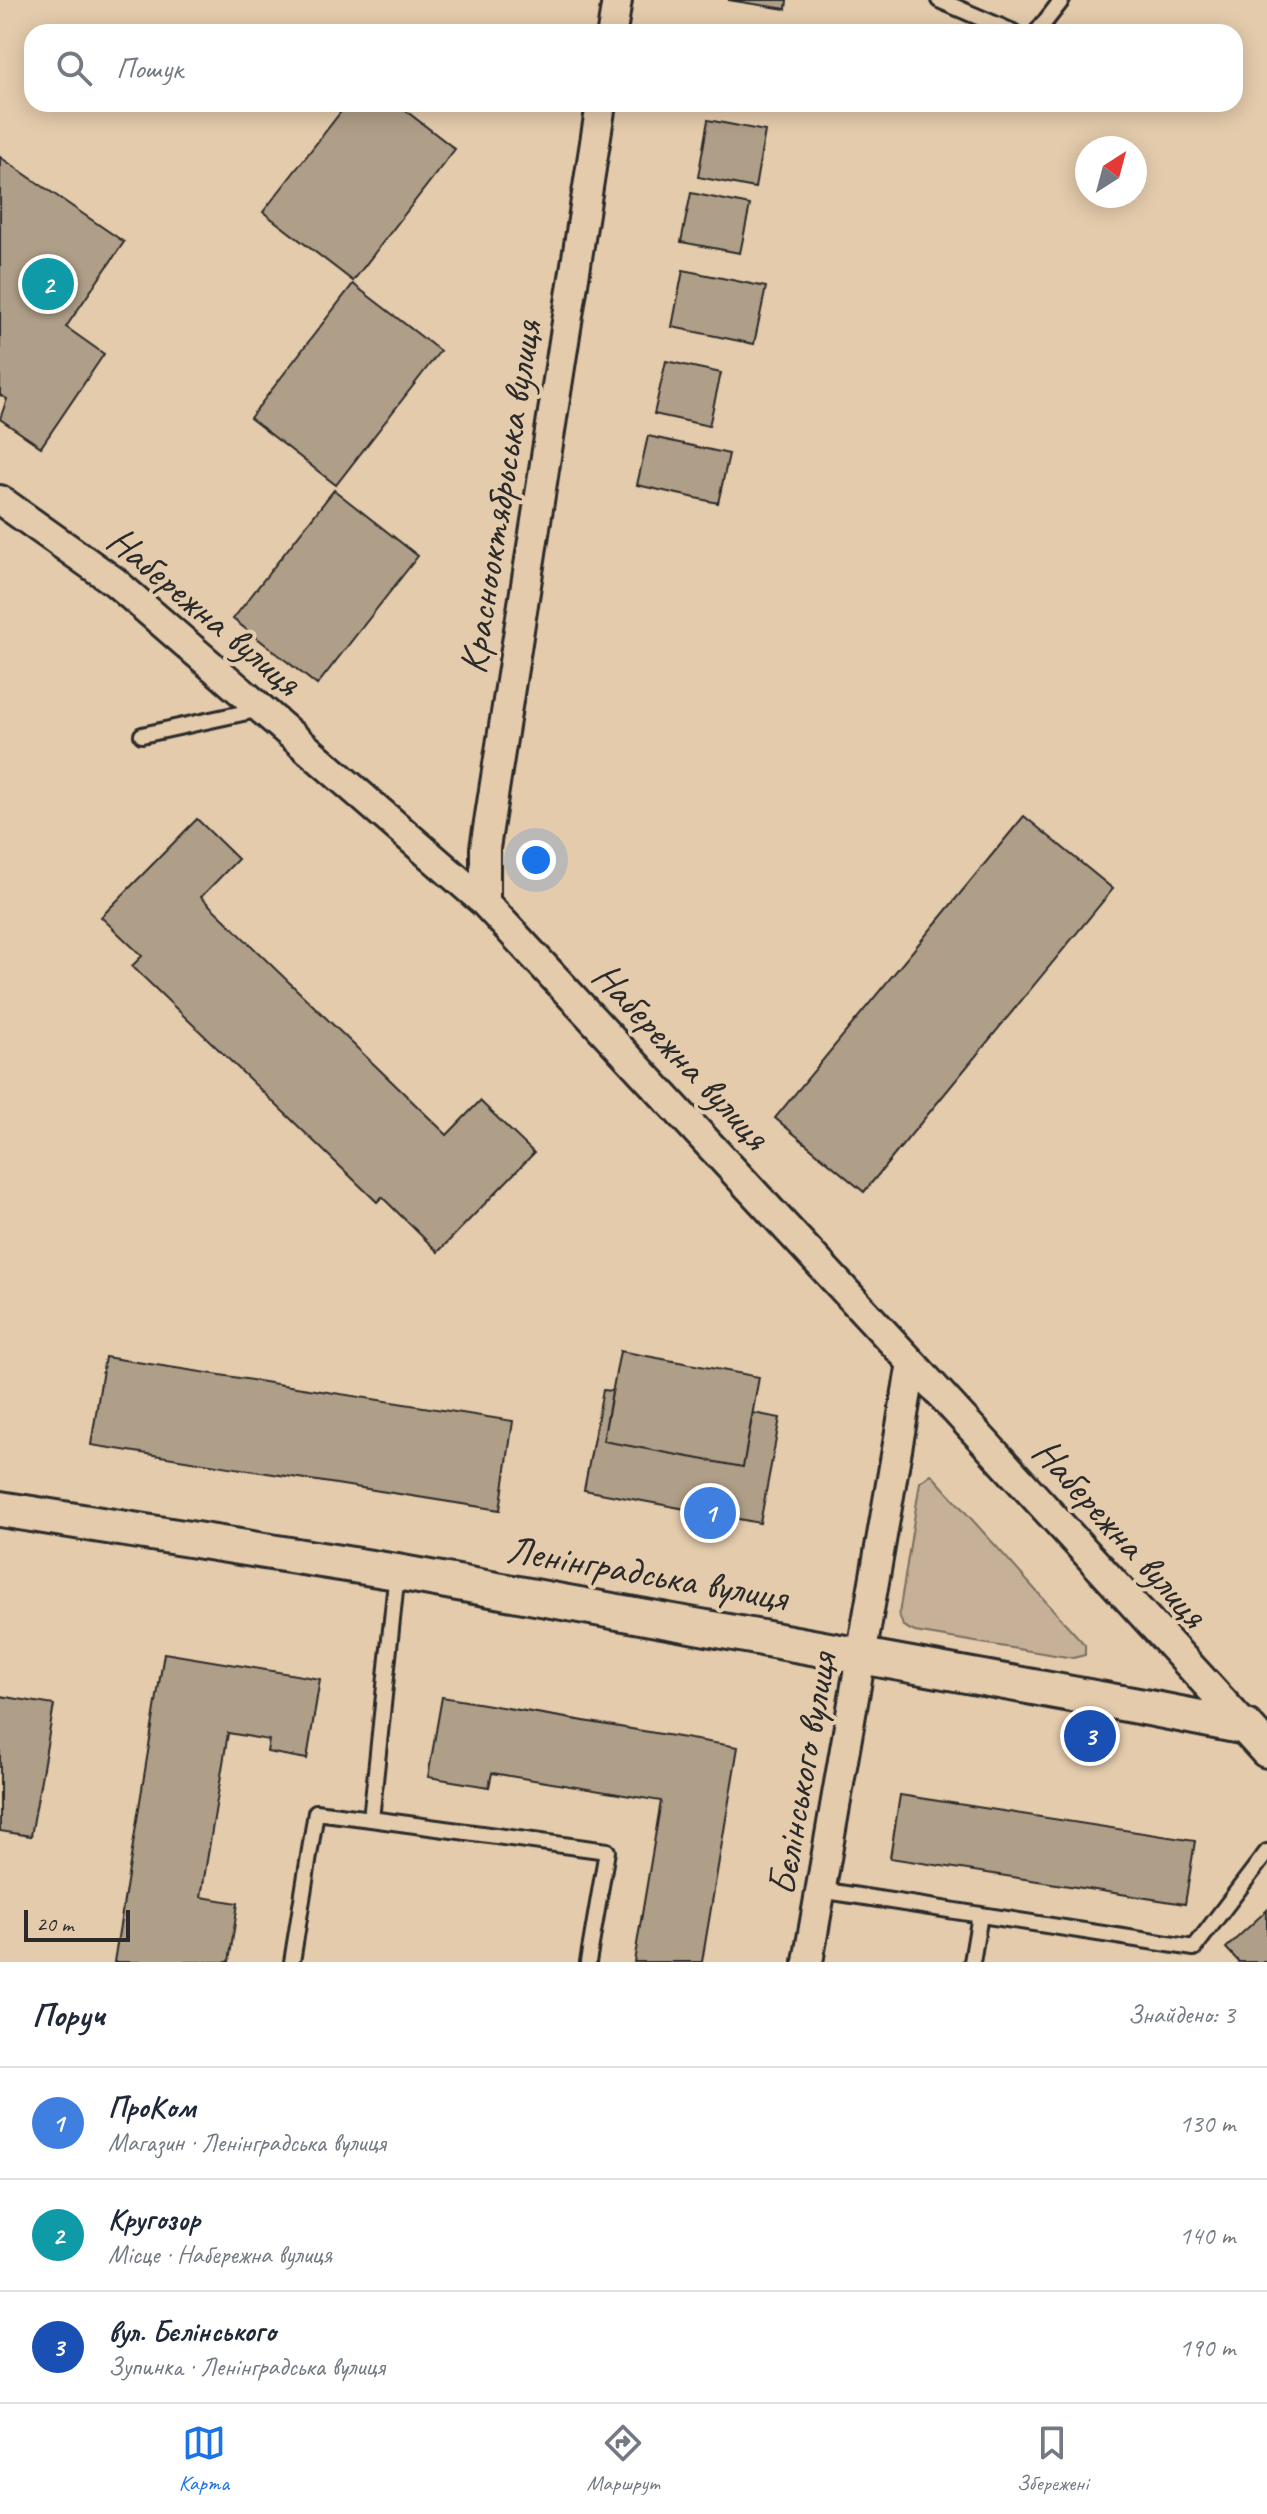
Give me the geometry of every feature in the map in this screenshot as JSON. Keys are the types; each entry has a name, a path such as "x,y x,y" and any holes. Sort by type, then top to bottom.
{"street":[{"path":"613,24 617,0"},
{"name":"Краснооктябрьська вулиця","path":"485,903 485,848 600,112"},
{"name":"Набережна вулиця","path":"0,500 115,582 485,903 1256,1739"},
{"name":"Бєлінського вулиця","path":"808,1962 912,1363"},
{"name":"Ленінградська вулиця","path":"0,1509 397,1572 863,1656 1256,1739"}],"lane":[{"path":"939,0 994,24"},
{"path":"1043,24 1062,0"},
{"path":"142,735 261,709"},
{"path":"371,1819 397,1572"},
{"path":"292,1962 316,1812 607,1851 588,1962"},
{"path":"820,1890 1194,1948 1267,1852"},
{"path":"972,1962 980,1915"}],"shaded area":[{"path":"931,1474 1085,1645 1085,1655 1073,1658 915,1632 903,1626 899,1614 920,1482"}],"building":[{"path":"728,0 787,0 786,9"},
{"path":"341,112 407,112 455,149 353,281 263,212"},
{"path":"708,120 765,131 755,188 698,177"},
{"path":"0,157 124,242 66,327 104,354 41,447 0,419 7,399 0,395"},
{"path":"691,193 750,205 740,253 681,242"},
{"path":"683,270 766,287 754,344 672,327"},
{"path":"353,284 440,351 336,485 250,418"},
{"path":"666,361 721,373 709,426 654,414"},
{"path":"648,436 729,454 718,503 637,485"},
{"path":"334,490 418,556 317,685 233,619"},
{"path":"1024,816 1113,889 864,1192 775,1118"},
{"path":"197,819 238,859 201,897 447,1135 480,1101 534,1153 438,1252 382,1197 377,1202 132,966 142,956 101,917"},
{"path":"620,1351 759,1377 743,1467 603,1441"},
{"path":"105,1357 513,1421 500,1510 91,1445"},
{"path":"603,1390 612,1391 603,1441 743,1467 753,1413 780,1418 760,1523 584,1490"},
{"path":"164,1653 320,1679 307,1759 267,1752 269,1740 228,1733 201,1897 238,1903 229,1962 114,1962"},
{"path":"0,1696 54,1705 31,1836 0,1831"},
{"path":"442,1697 738,1747 702,1962 634,1962 661,1801 492,1773 489,1787 428,1777"},
{"path":"900,1795 1195,1841 1185,1904 890,1858"},
{"path":"1267,1910 1267,1962 1239,1962 1226,1948"}],"place":[{"name":"Кругозор","path":"48,284"},
{"name":"ПроКом","path":"710,1513"},
{"name":"вул. Бєлінського","path":"1090,1736"}]}
